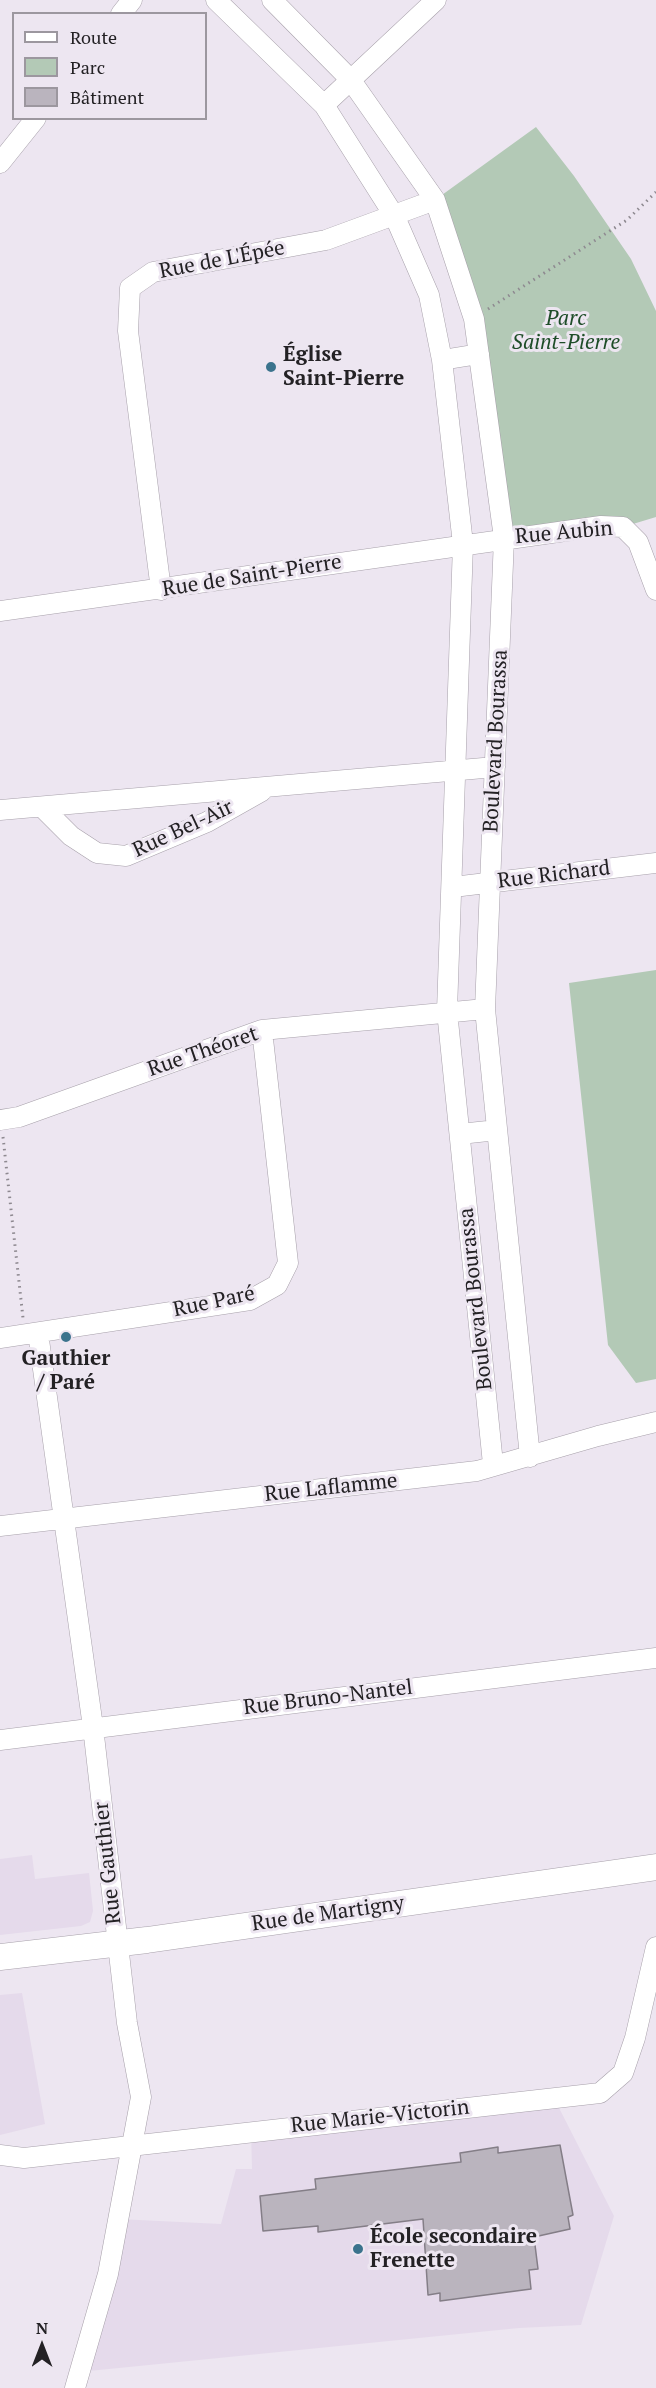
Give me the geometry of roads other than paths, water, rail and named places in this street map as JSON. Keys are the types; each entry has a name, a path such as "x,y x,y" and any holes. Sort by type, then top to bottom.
{"main road":[{"name":"Rue de Martigny","path":"0,1957 117,1944 656,1867"}],"street":[{"path":"123,12 132,0"},
{"name":"Boulevard Bourassa","path":"216,0 324,105 394,217 429,295 442,360 463,544 448,1013 493,1464"},
{"name":"Boulevard Bourassa","path":"272,0 350,79 435,200 474,319 504,538 485,1010 530,1457"},
{"path":"324,105 436,0"},
{"path":"0,163 34,120"},
{"name":"Rue de L'Épée","path":"160,590 128,332 130,288 153,272 326,240 394,217 435,200"},
{"path":"442,360 479,354"},
{"name":"Rue Aubin","path":"504,538 600,526 622,527 638,542 656,590"},
{"name":"Rue de Saint-Pierre","path":"0,610 160,590 504,538"},
{"name":"Rue Bel-Air","path":"0,810 495,767"},
{"name":"Rue Bel-Air","path":"42,807 70,836 97,853 126,856 207,822 267,788"},
{"name":"Rue Richard","path":"453,887 656,863"},
{"name":"Rue Théoret","path":"1,1120 20,1117 262,1030 485,1010"},
{"name":"Rue Paré","path":"0,1338 250,1300 277,1285 288,1263 262,1030"},
{"path":"460,1134 497,1130"},
{"name":"Rue Gauthier","path":"31,1334 64,1517 93,1727 127,2023 141,2097 108,2274 75,2388"},
{"name":"Rue Laflamme","path":"0,1526 477,1471 493,1464 530,1457 598,1436 656,1422"},
{"name":"Rue Bruno-Nantel","path":"0,1740 656,1658"},
{"name":"Rue Marie-Victorin","path":"0,2155 24,2158 132,2144 600,2093 623,2073 635,2038 656,1947"}],"place":[{"name":"Église Saint-Pierre","path":"271,367"},
{"name":"Gauthier / Paré","path":"66,1337"},
{"name":"École secondaire Frenette","path":"358,2249"}],"park label":[{"name":"Parc Saint-Pierre","path":"566,331"}]}
